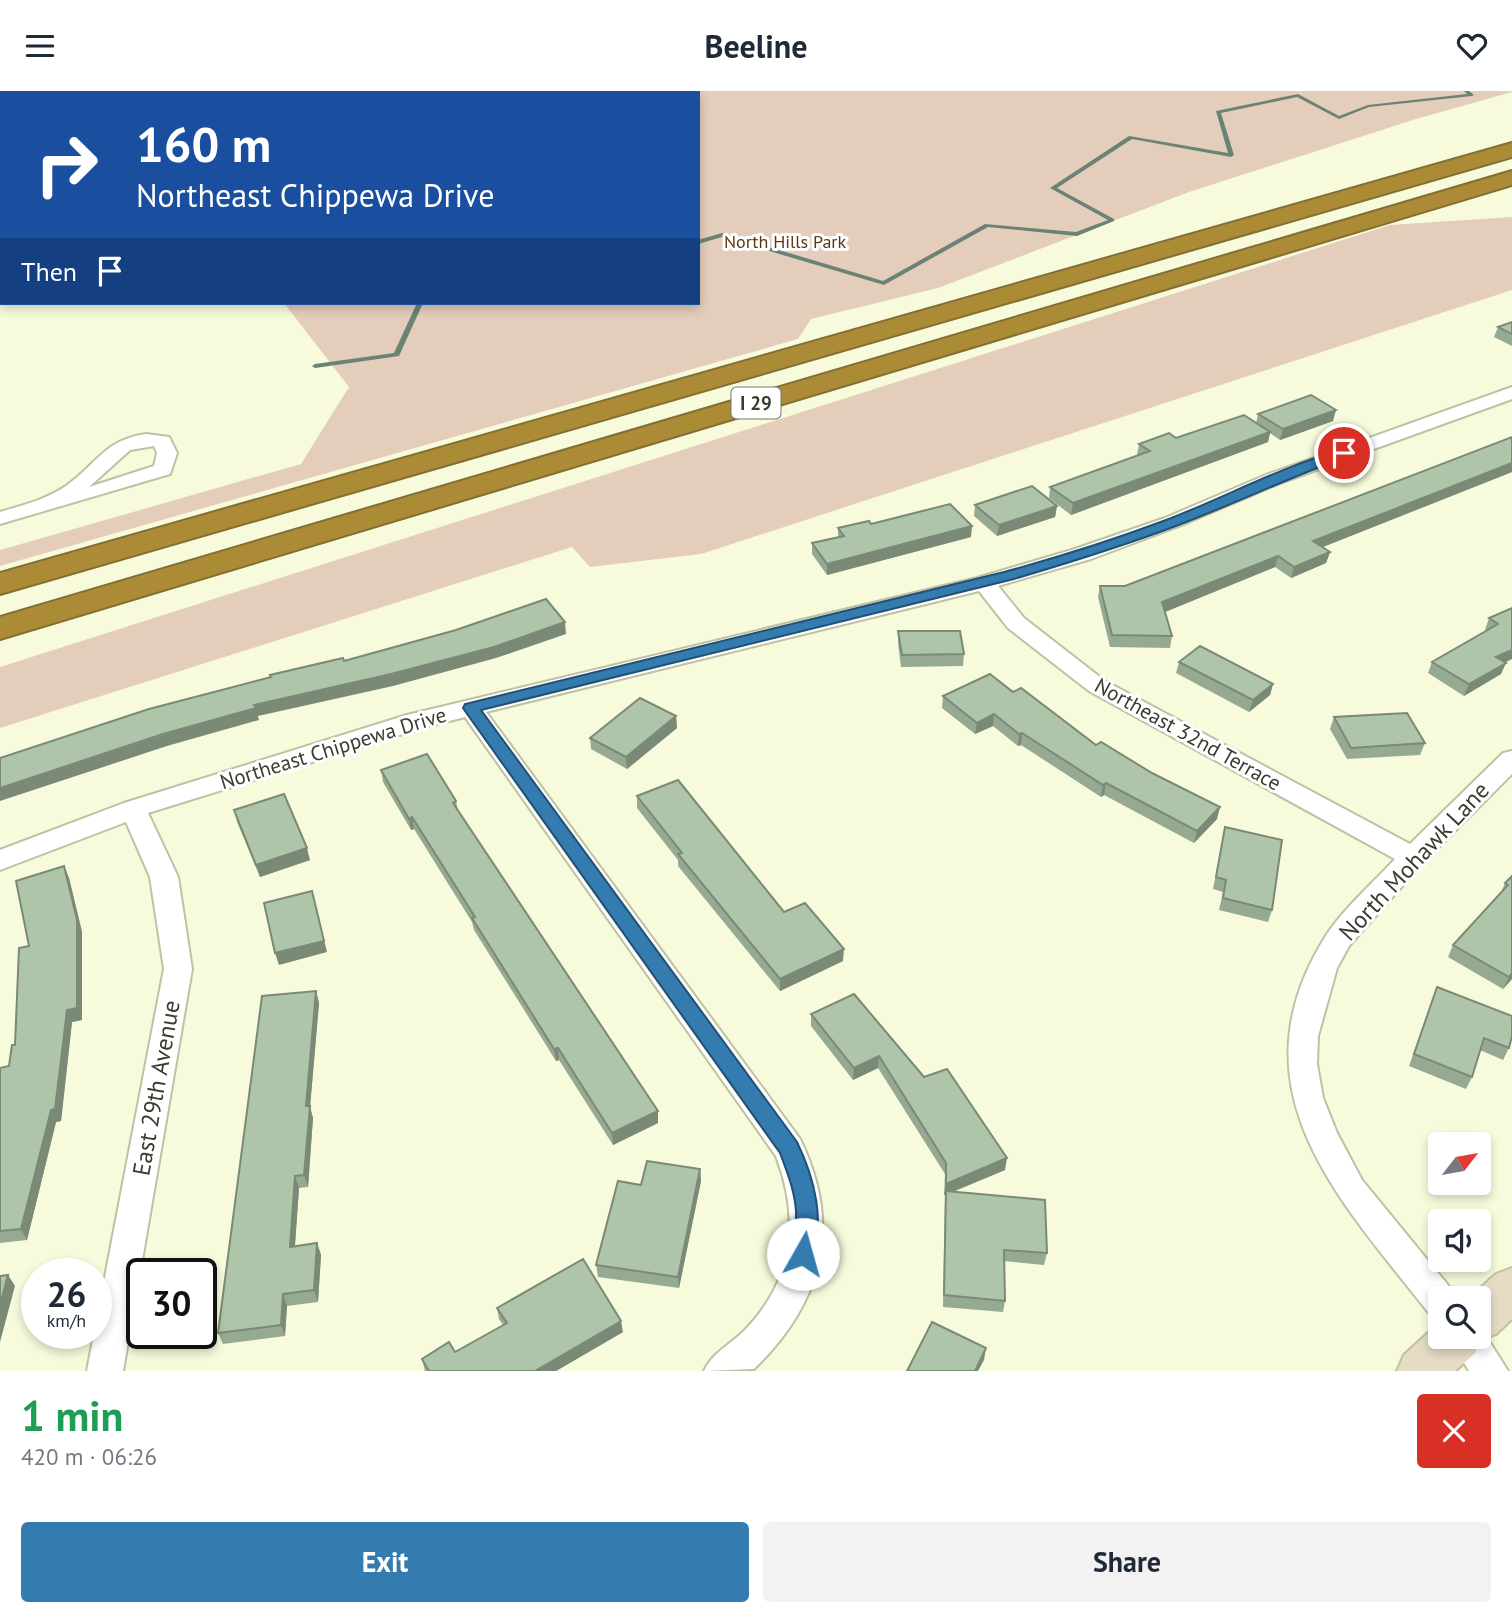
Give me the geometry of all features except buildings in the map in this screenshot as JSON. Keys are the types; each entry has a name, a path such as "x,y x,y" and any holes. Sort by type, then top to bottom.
{"highway":[{"name":"I 29","path":"0,585 1512,150"},
{"name":"I 29","path":"0,628 1512,178"}],"main road":[{"path":"1491,1308 1512,1289"},
{"path":"1421,1371 1445,1349"}],"street":[{"name":"Northeast Chippewa Drive","path":"0,860 133,809 416,721 984,583 1083,554 1172,522 1273,479 1512,393"},
{"path":"0,517 44,506 163,470 167,453 162,441 144,438 124,443 109,454 76,488 44,506"},
{"name":"Northeast 32nd Terrace","path":"984,583 1016,623 1097,686 1413,857"},
{"path":"471,708 789,1149 803,1189 807,1210 807,1232 798,1277 789,1299 761,1340 743,1358 722,1371"},
{"name":"North Mohawk Lane","path":"1428,1286 1351,1191 1322,1136 1308,1098 1301,1064 1303,1036 1322,967 1339,939 1413,857 1512,759"},
{"name":"East 29th Avenue","path":"105,1371 178,969 164,877 133,809"},
{"path":"1475,1349 1490,1371"}],"green space":[{"name":"North Hills Park","path":"700,91 1512,91 1189,192 938,288 811,319 798,339 0,566 0,550 301,464 349,387 286,305 700,305"},
{"path":"1512,217 1512,290 701,554 590,567 572,547 0,728 0,667 1390,225"}],"waterway":[{"path":"700,241 722,235 884,283 987,225 1077,234 1112,220 1053,188 1131,137 1231,155 1218,112 1298,95 1339,118 1368,106 1472,95 1466,91"},
{"path":"315,366 397,355 419,305"}],"route":[{"path":"803,1254 807,1210 803,1189 789,1149 471,708 1009,576 1083,554 1172,522 1273,479 1344,453"}]}
